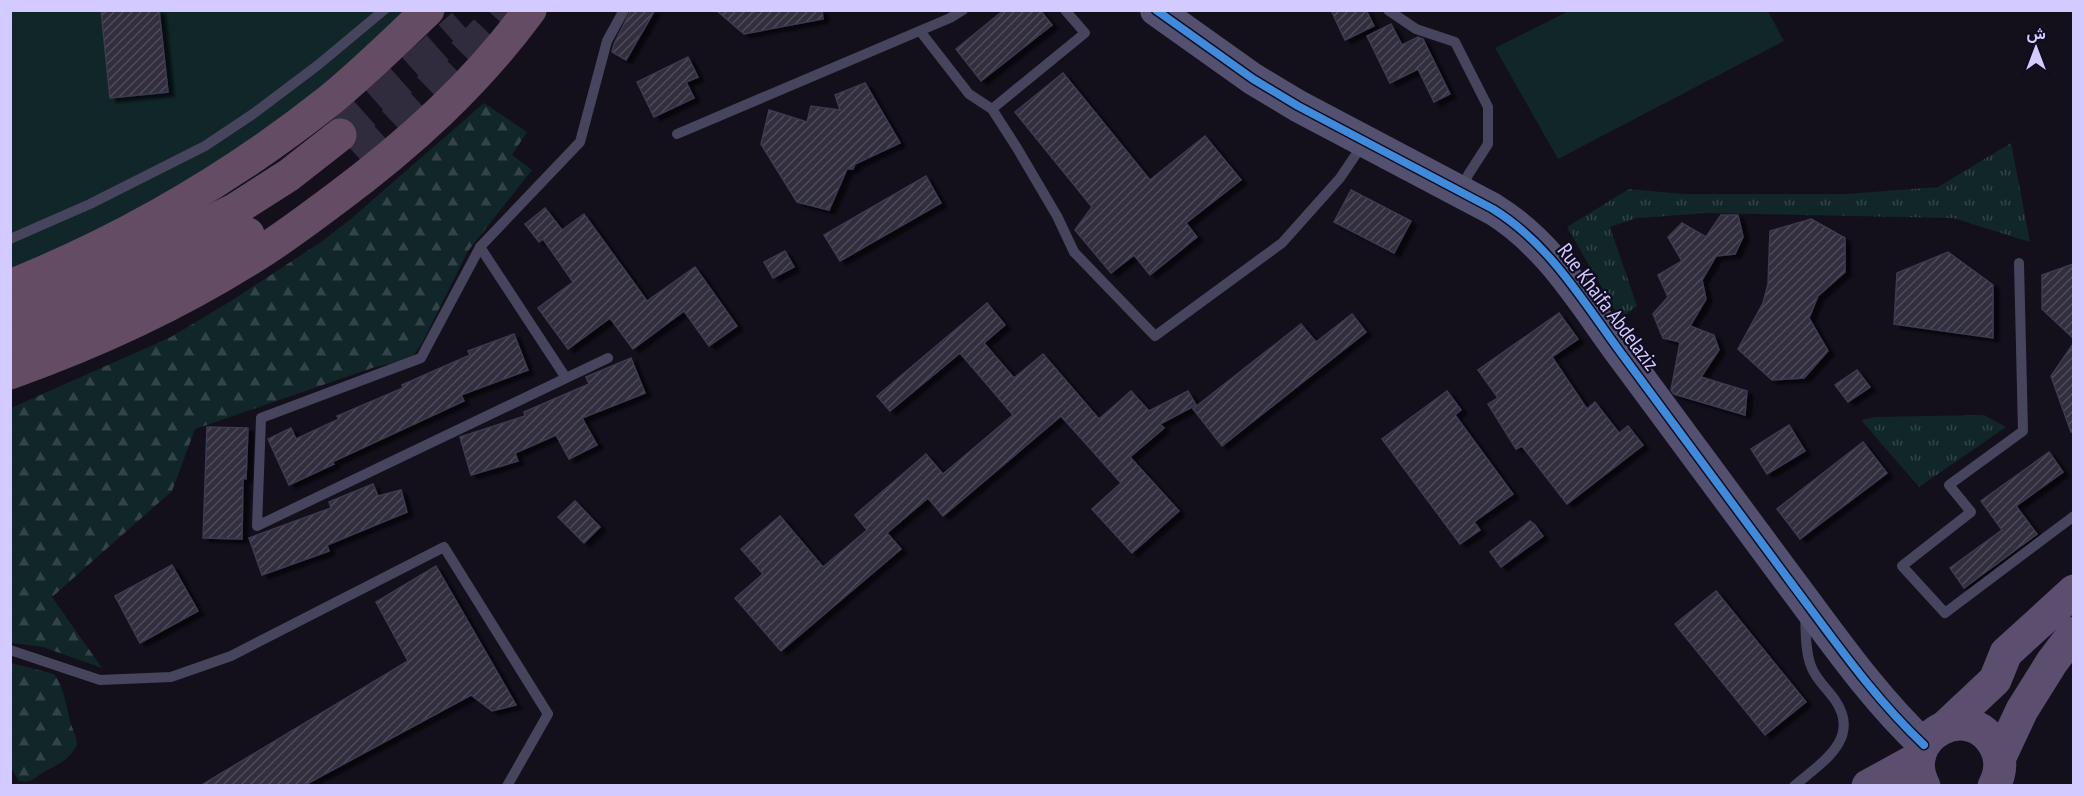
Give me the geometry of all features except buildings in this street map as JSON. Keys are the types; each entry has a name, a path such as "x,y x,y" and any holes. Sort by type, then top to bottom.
{"highway":[{"path":"10,286 50,270 129,231 217,181 261,152 331,99 428,10"},
{"path":"10,373 68,351 140,319 215,279 284,237 370,172 438,116 490,61 530,10"},
{"path":"10,310 102,276 236,209 289,176 348,145 303,198 212,255 129,296 10,345"}],"main road":[{"path":"1928,754 1995,680 2006,653 2073,591"},
{"path":"1998,776 2022,710 2073,633"},
{"path":"1868,786 1928,754 1963,724 1980,729 1992,741 1998,776"}],"street":[{"name":"Rue Khaifa Abdelaziz","path":"1156,10 1253,79 1298,106 1462,192 1513,223 1539,246 1576,287 1622,354 1894,717 1928,754"}],"lane":[{"path":"10,239 90,204 205,146 253,114 318,65 384,10"},
{"path":"608,358 257,526 261,418 421,358 480,247 580,142 607,41 624,10"},
{"path":"677,134 920,31 963,10"},
{"path":"992,109 1085,33 1065,10"},
{"path":"1388,10 1416,29 1455,42 1488,107 1488,144 1468,175 1462,192"},
{"path":"920,31 969,94 992,109 1057,216 1074,252 1155,336 1282,243 1340,178 1365,141"},
{"path":"480,247 566,378"},
{"path":"2019,263 2023,431 1949,485 1971,512 1902,566 1945,613 2073,516"},
{"path":"10,650 100,680 171,677 231,656 444,547 548,714 507,786"},
{"path":"1794,786 1835,749 1844,728 1844,719 1840,709 1818,680 1812,668 1806,633 1804,599"}],"green space":[{"path":"11,11 415,11 354,66 205,176 11,275"},
{"path":"1569,11 1768,11 1784,41 1558,159 1495,48"},
{"path":"484,103 527,132 512,155 532,170 468,251 422,343 411,359 375,367 195,429 172,491 52,597 102,668 43,647 11,643 11,408 171,337 231,301 321,242 352,218"},
{"path":"2011,143 2030,242 1953,218 1709,213 1637,218 1610,227 1637,306 1620,319 1567,227 1629,189 1683,194 1847,194 1938,187"},
{"path":"1984,415 2006,427 1919,487 1861,420 1875,417"},
{"path":"11,663 54,674 62,691 77,742 74,750 63,761 27,782 19,781 11,768"}],"tunnel":[{"path":"357,156 432,85 505,10"},
{"path":"340,135 463,25"}],"cycle path":[{"path":"1156,10 1253,79 1298,106 1493,209 1533,241 1567,279 1853,666 1887,707 1924,745"}]}
